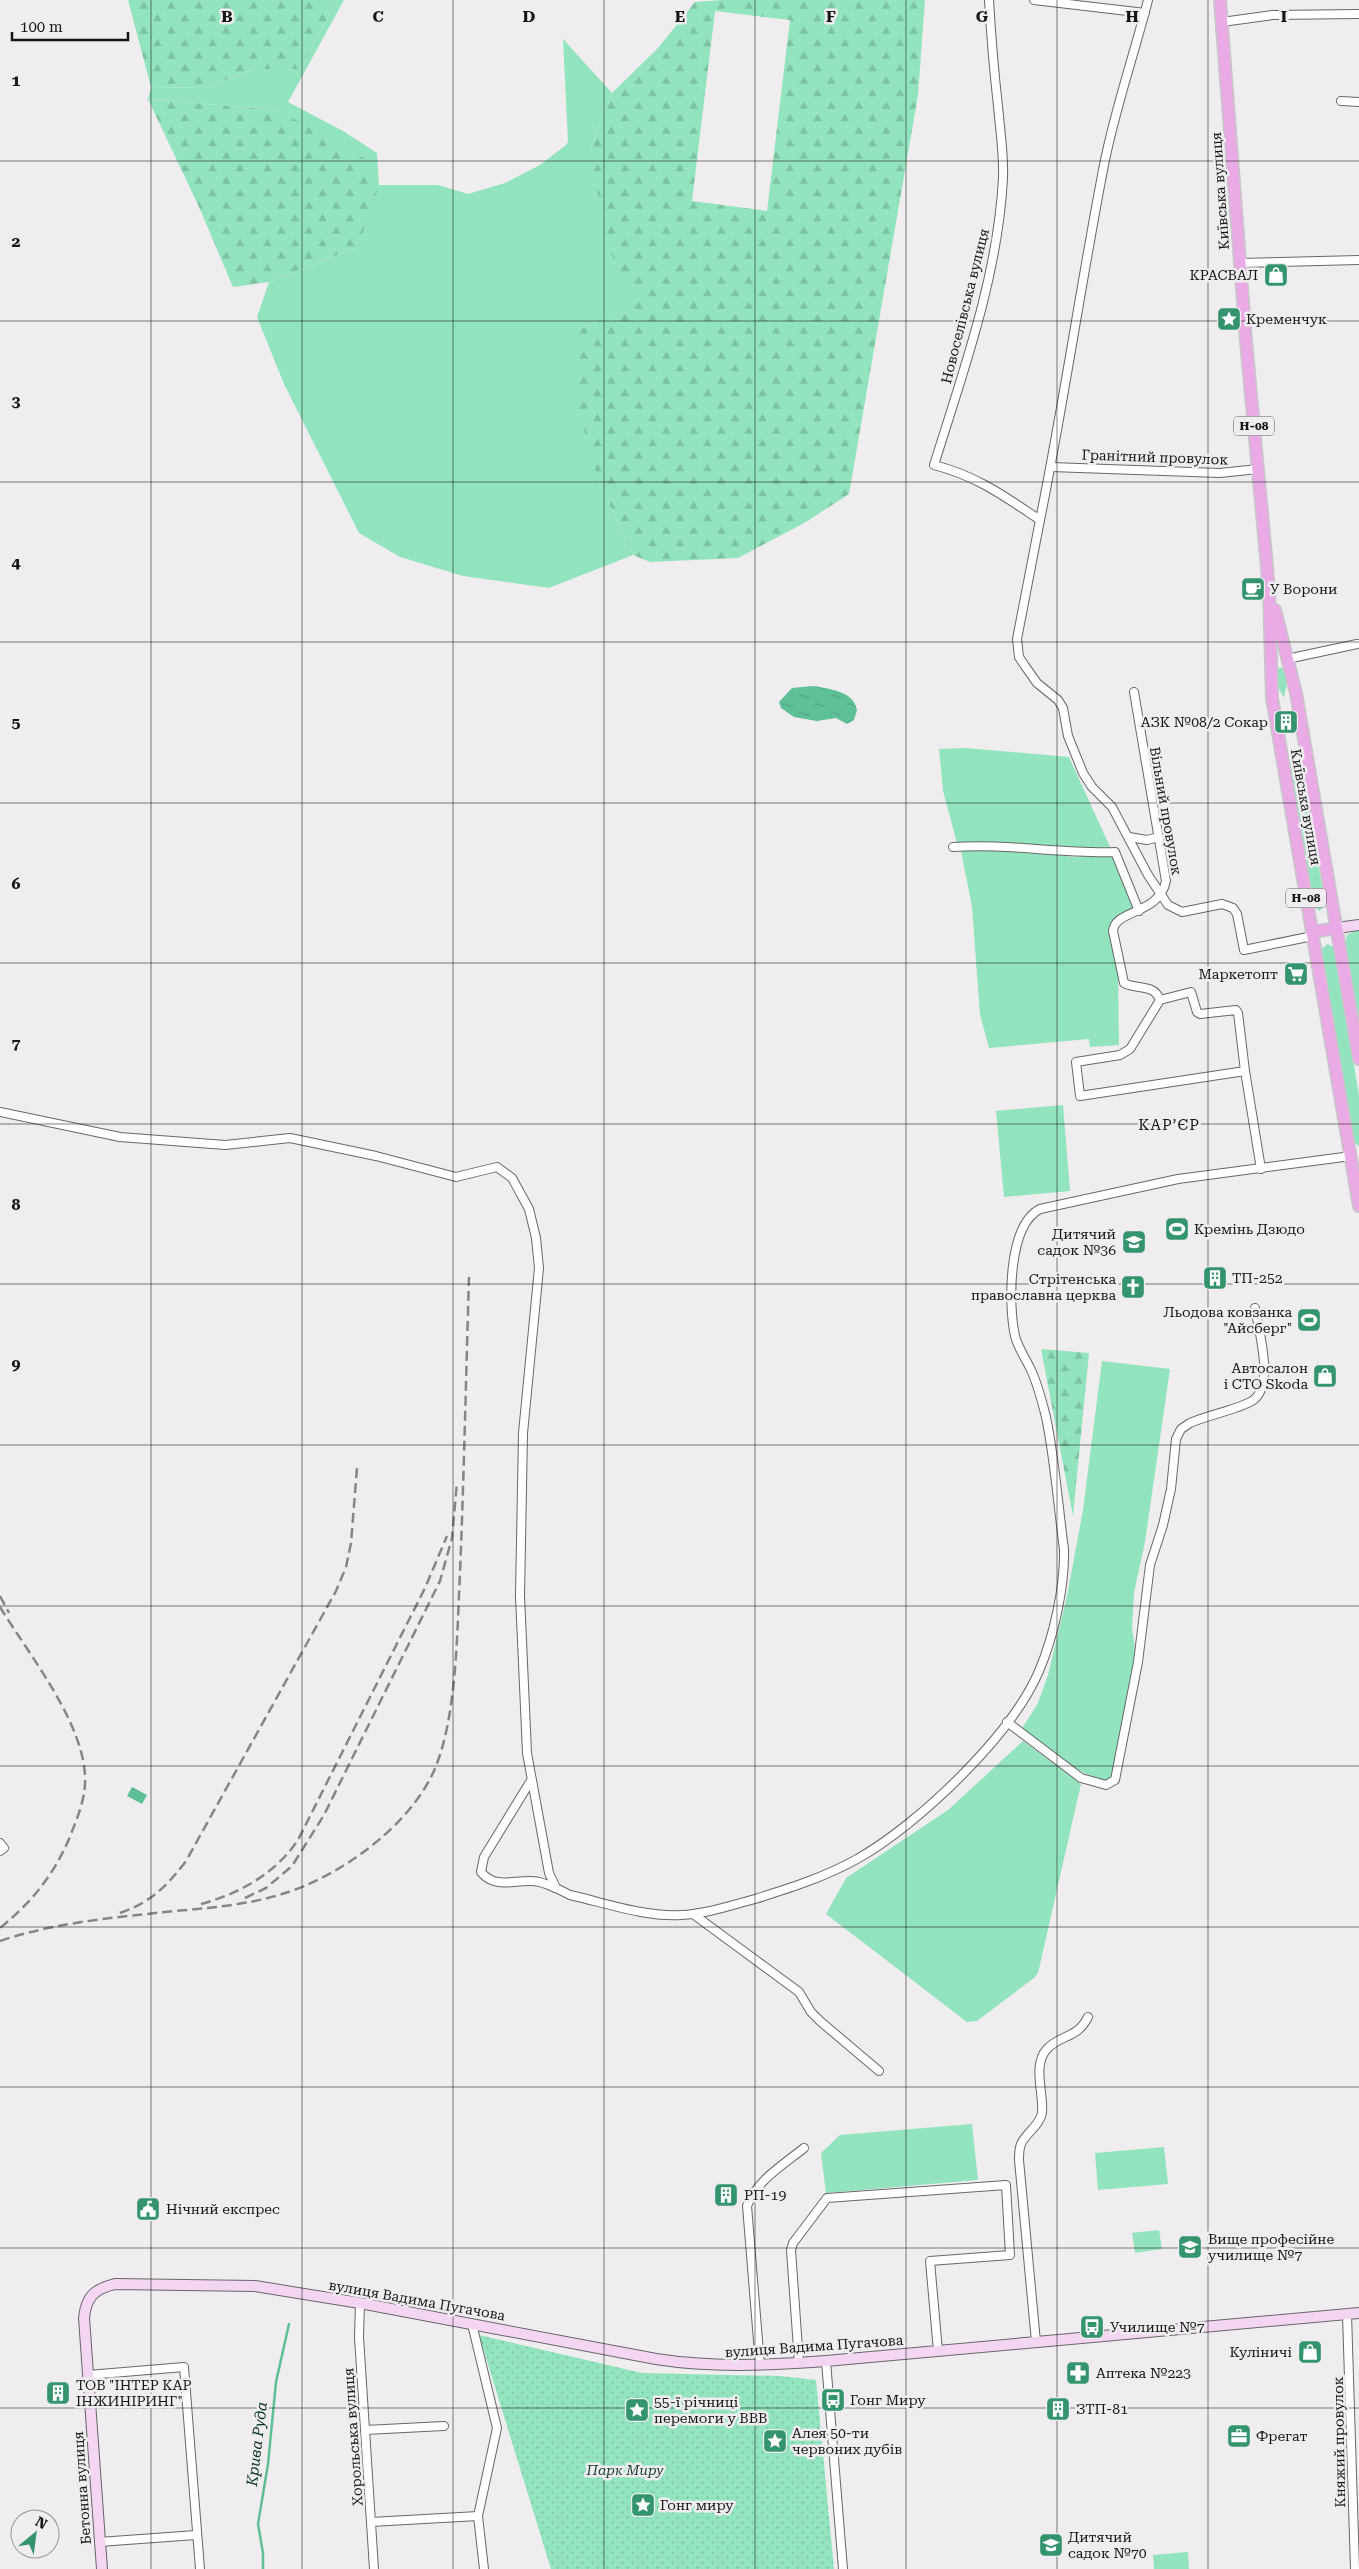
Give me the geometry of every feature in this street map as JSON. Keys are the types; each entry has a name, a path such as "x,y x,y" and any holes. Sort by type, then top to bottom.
{"main road":[{"name":"Київська вулиця","path":"1220,0 1240,263 1269,589 1272,698 1312,934 1355,1156 1359,1206"},
{"name":"Київська вулиця","path":"1269,589 1297,700 1359,1059"},
{"path":"1312,934 1337,928"}],"street":[{"name":"Новоселівська вулиця","path":"989,0 1002,150 1003,177 999,214 975,328 934,465 961,472 980,481 1040,520"},
{"path":"1034,0 1145,13"},
{"path":"1148,0 1114,118 1104,165 1051,467 1017,639 1019,657 1037,683 1058,700 1063,708 1068,736 1083,774 1092,787 1112,807 1129,837 1138,858 1168,904 1178,911 1187,912 1222,904 1232,908 1237,914 1244,950 1312,934"},
{"path":"1222,22 1273,15 1359,14"},
{"path":"1341,101 1359,102"},
{"path":"1240,263 1359,260"},
{"name":"Гранітний провулок","path":"1051,467 1220,473 1258,469"},
{"path":"1287,660 1358,644"},
{"name":"Вільний провулок","path":"1134,692 1166,882 1161,894 1151,905 1120,919 1114,925 1121,979 1128,986 1150,988 1158,995 1160,1000"},
{"path":"1129,837 1147,840 1159,837"},
{"path":"953,846 991,844 1071,853 1115,852 1139,911"},
{"path":"1337,928 1359,925"},
{"path":"1245,1071 1080,1096 1076,1062 1120,1055 1130,1049 1160,1000 1191,992 1196,1012 1200,1014 1236,1010 1238,1013 1245,1071 1261,1169"},
{"path":"0,1112 120,1137 225,1144 290,1138 376,1156 456,1177 497,1167 512,1178 529,1208 536,1238 539,1268 523,1433 520,1596 530,1782 548,1873 556,1888"},
{"path":"530,1782 484,1856 481,1872 487,1879 495,1883 534,1881 570,1895 650,1913 693,1914 786,1890 822,1877 867,1854 898,1832 940,1795 975,1760 1007,1722 1039,1671 1059,1597 1064,1566 1046,1419 1032,1371 1016,1337 1013,1316 1013,1268 1023,1224 1032,1213 1040,1209 1178,1179 1355,1156"},
{"path":"1007,1722 1081,1778 1106,1785 1115,1780 1138,1662 1150,1566 1163,1525 1171,1489 1176,1439 1181,1429 1190,1423 1251,1401 1262,1390 1265,1384 1263,1354 1256,1308"},
{"path":"693,1914 799,1992 811,2012 820,2021 879,2071"},
{"path":"1036,2342 1019,2160 1020,2146 1038,2123 1042,2114 1040,2075 1042,2058 1047,2049 1078,2032 1088,2016"},
{"path":"760,2365 747,2206 752,2192 759,2184 804,2148"},
{"path":"798,2363 791,2250 827,2198 1006,2185 1010,2255 930,2261 938,2351"},
{"name":"вулиця Вадима Пугачова","path":"97,2289 115,2284 193,2283 255,2286 360,2303 670,2362 702,2365 760,2365 826,2361 1359,2313"},
{"name":"Бетонна вулиця","path":"97,2289 85,2304 84,2318 102,2569"},
{"name":"Хорольська вулиця","path":"360,2303 359,2337 374,2569"},
{"name":"Княжий провулок","path":"1347,2314 1355,2569"},
{"path":"472,2324 496,2428 478,2516 484,2569"},
{"path":"826,2361 843,2569"},
{"path":"88,2375 184,2367 200,2569"},
{"path":"365,2430 444,2426"},
{"path":"371,2522 478,2516"},
{"path":"99,2542 196,2535"}],"green space":[{"path":"128,0 337,0 300,69 253,69 205,88 151,87"},
{"path":"337,0 344,0 288,102 343,131 377,153 379,185 438,185 468,194 505,183 540,165 566,145 568,142 563,39 612,93 591,148 705,279 610,315 578,330 598,480 633,555 549,588 463,576 400,557 359,533 284,384 257,317 269,282 358,247 278,110 148,99 151,87 205,88 253,69 300,69"},
{"path":"722,0 925,0 918,95 849,494 806,522 738,558 650,562 633,555 598,480 576,400 578,330 633,304 604,236 591,148 612,93 658,48 695,2","holes":["715,11 790,20 767,211 692,201"]},
{"path":"148,99 278,110 364,158 379,185 358,247 269,282 233,287 199,207"},
{"path":"1280,667 1287,677 1284,698 1276,679 1277,671"},
{"path":"966,748 1069,757 1111,849 1061,849 989,842 957,843 943,791 939,749"},
{"path":"1301,759 1325,905 1320,911 1313,907 1289,761"},
{"path":"973,848 1004,848 1073,857 1114,856 1136,907 1112,921 1118,968 1119,1045 1090,1047 1089,1039 989,1048 980,1015 972,907 961,851"},
{"path":"1359,929 1359,1022 1345,943 1347,935"},
{"path":"1328,944 1335,948 1359,1096 1359,1146 1354,1142 1320,950"},
{"path":"1063,1105 1070,1191 1004,1197 996,1111"},
{"path":"1041,1349 1089,1353 1073,1516"},
{"path":"1102,1361 1170,1369 1145,1542 1134,1593 1132,1628 1135,1649 1126,1711 1113,1776 1108,1782 1073,1767 1021,1730 1038,1703 1048,1675 1067,1596 1083,1510"},
{"path":"1023,1741 1081,1784 1038,1973 977,2021 967,2022 826,1914 846,1878 948,1810"},
{"path":"972,2124 978,2180 826,2193 821,2153 840,2135"},
{"path":"1164,2147 1168,2184 1098,2190 1095,2153"},
{"path":"1159,2230 1162,2249 1135,2253 1132,2233"},
{"name":"Парк Миру","path":"479,2335 642,2373 780,2376 816,2380 834,2569 551,2569"},
{"path":"1188,2552 1189,2569 1154,2569 1153,2555"}],"water":[{"path":"813,686 840,692 851,699 857,710 854,720 847,724 836,718 817,721 794,717 781,708 779,702 792,688"},
{"path":"132,1787 147,1795 142,1804 127,1796"}],"waterway":[{"name":"Крива Руда","path":"263,2569 263,2553 258,2524 268,2464 276,2382 289,2324"}],"railway":[{"path":"0,1941 40,1930 82,1922 224,1906 282,1894 326,1876 369,1848 389,1831 421,1793 433,1773 441,1752 447,1728 454,1676 458,1622 469,1277"},
{"path":"120,1913 131,1909 157,1893 186,1861 336,1591 346,1567 351,1543 357,1468"},
{"path":"245,1898 266,1888 292,1866 324,1815 440,1581 452,1538 457,1482"},
{"path":"201,1904 215,1900 256,1881 279,1863 298,1840 425,1588 447,1536"},
{"path":"0,1596 9,1613"},
{"path":"0,1607 40,1669 67,1716 77,1739 83,1762 85,1784 77,1819 56,1865 31,1899 0,1928"}],"place":[{"name":"КРАСВАЛ","path":"1276,275"},
{"name":"Кременчук","path":"1229,319"},
{"name":"У Ворони","path":"1253,589"},
{"name":"АЗК №08/2 Сокар","path":"1286,722"},
{"name":"Маркетопт","path":"1296,974"},
{"name":"Кремінь Дзюдо","path":"1177,1229"},
{"name":"Дитячий садок №36","path":"1134,1242"},
{"name":"ТП-252","path":"1215,1278"},
{"name":"Стрітенська православна церква","path":"1133,1287"},
{"name":"Льодова ковзанка \"Айсберг\"","path":"1309,1320"},
{"name":"Автосалон і СТО Skoda","path":"1325,1376"},
{"name":"РП-19","path":"726,2195"},
{"name":"Нічний експрес","path":"148,2209"},
{"name":"Вище професійне училище №7","path":"1190,2247"},
{"name":"Училище №7","path":"1092,2327"},
{"name":"Куліничі","path":"1310,2352"},
{"name":"Аптека №223","path":"1078,2373"},
{"name":"ТОВ \"ІНТЕР КАР ІНЖИНІРИНГ\"","path":"58,2393"},
{"name":"Гонг Миру","path":"833,2400"},
{"name":"ЗТП-81","path":"1058,2409"},
{"name":"55-ї річниці перемоги у ВВВ","path":"637,2410"},
{"name":"Фрегат","path":"1239,2436"},
{"name":"Алея 50-ти червоних дубів","path":"775,2441"},
{"name":"Гонг миру","path":"643,2505"},
{"name":"Дитячий садок №70","path":"1051,2545"}],"district":[{"name":"КАР’ЄР","path":"1169,1125"}]}
